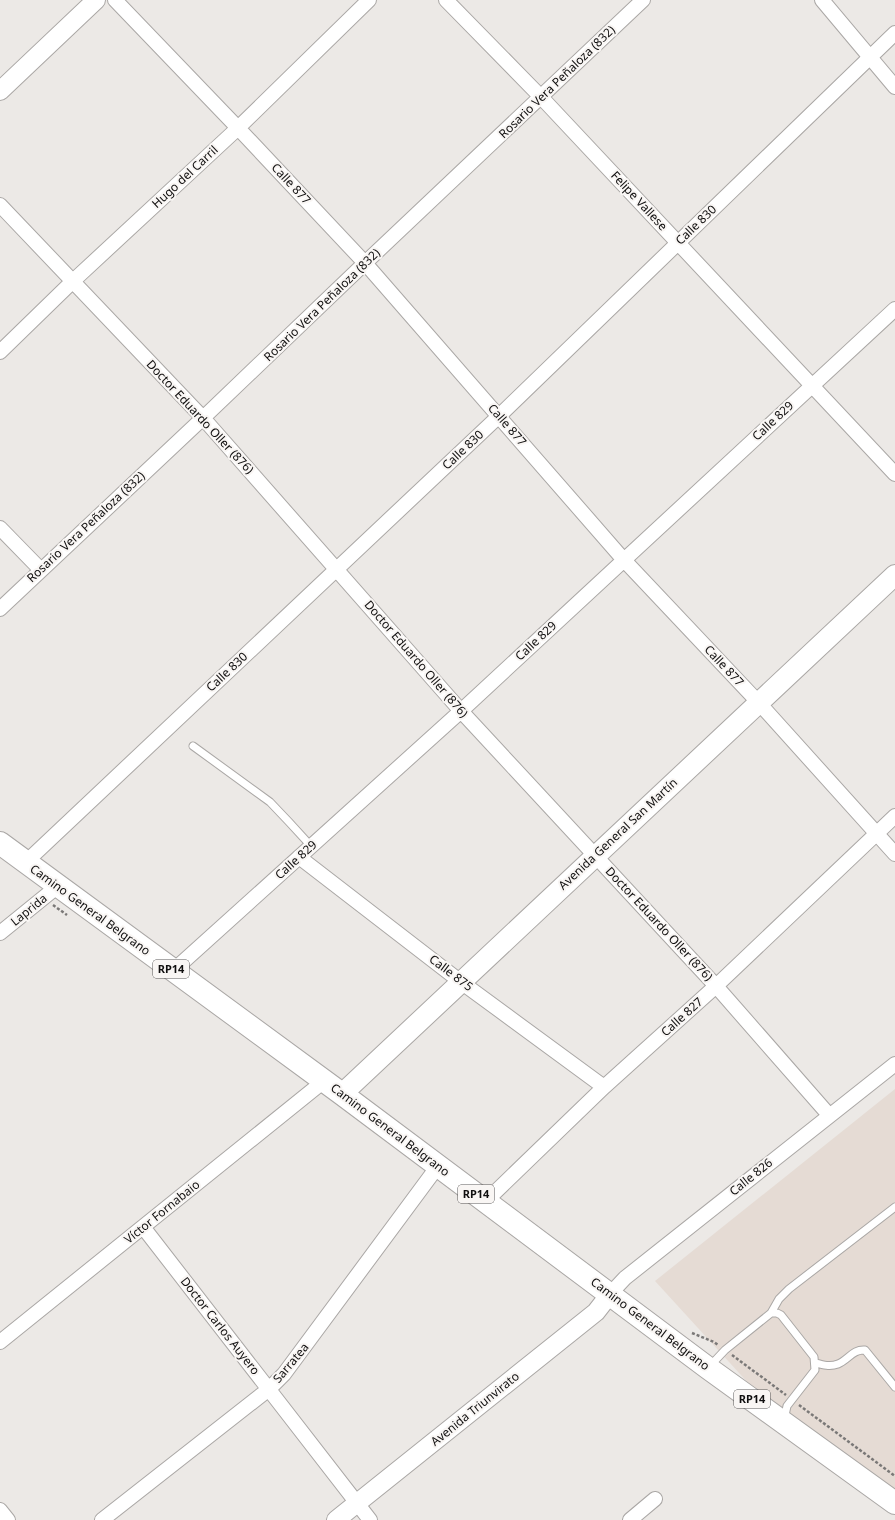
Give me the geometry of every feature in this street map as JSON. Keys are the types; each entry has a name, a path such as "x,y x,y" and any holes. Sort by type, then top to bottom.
{"main road":[{"name":"Avenida General San Martín","path":"342,1094 895,575"},
{"name":"Camino General Belgrano","path":"0,844 342,1094 708,1368 895,1503"}],"street":[{"path":"0,91 96,0"},
{"name":"Calle 877","path":"115,0 365,263 624,559 759,703 895,854"},
{"name":"Hugo del Carril","path":"0,352 238,128 370,0"},
{"name":"Felipe Vallese","path":"446,0 541,97 895,474"},
{"name":"Rosario Vera Peñaloza (832)","path":"0,609 643,0"},
{"path":"822,0 895,87"},
{"name":"Calle 830","path":"26,862 499,416 895,33"},
{"name":"Doctor Eduardo Oller (876)","path":"0,205 203,418 461,711 716,986 829,1115"},
{"name":"Calle 829","path":"174,970 461,711 895,309"},
{"path":"0,528 40,570"},
{"name":"Calle 827","path":"486,1201 604,1087 716,986 895,816"},
{"name":"Calle 875","path":"299,857 461,982 604,1087"},
{"name":"Laprida","path":"0,933 58,886"},
{"name":"Calle 826","path":"610,1294 625,1278 895,1064"},
{"name":"Víctor Fornabaio","path":"0,1342 324,1081"},
{"name":"Sarratea","path":"102,1520 269,1389 290,1367 438,1166"},
{"name":"Doctor Carlos Auyero","path":"143,1227 370,1520"},
{"name":"Avenida Triunvirato","path":"336,1520 596,1312 610,1294"},
{"path":"630,1520 655,1499"},
{"path":"0,1510 8,1520"}],"lane":[{"path":"193,746 270,802 311,846"},
{"path":"708,1368 725,1350 770,1313 779,1300 790,1289 895,1207"},
{"path":"770,1313 777,1312 781,1315 814,1357 816,1363 815,1370 787,1406 784,1422"},
{"path":"816,1363 829,1366 837,1364 859,1350 865,1350 895,1387"}],"path":[{"path":"688,1332 714,1342 895,1476"}],"shaded area":[{"path":"895,1089 895,1503 784,1422 655,1281"}]}
